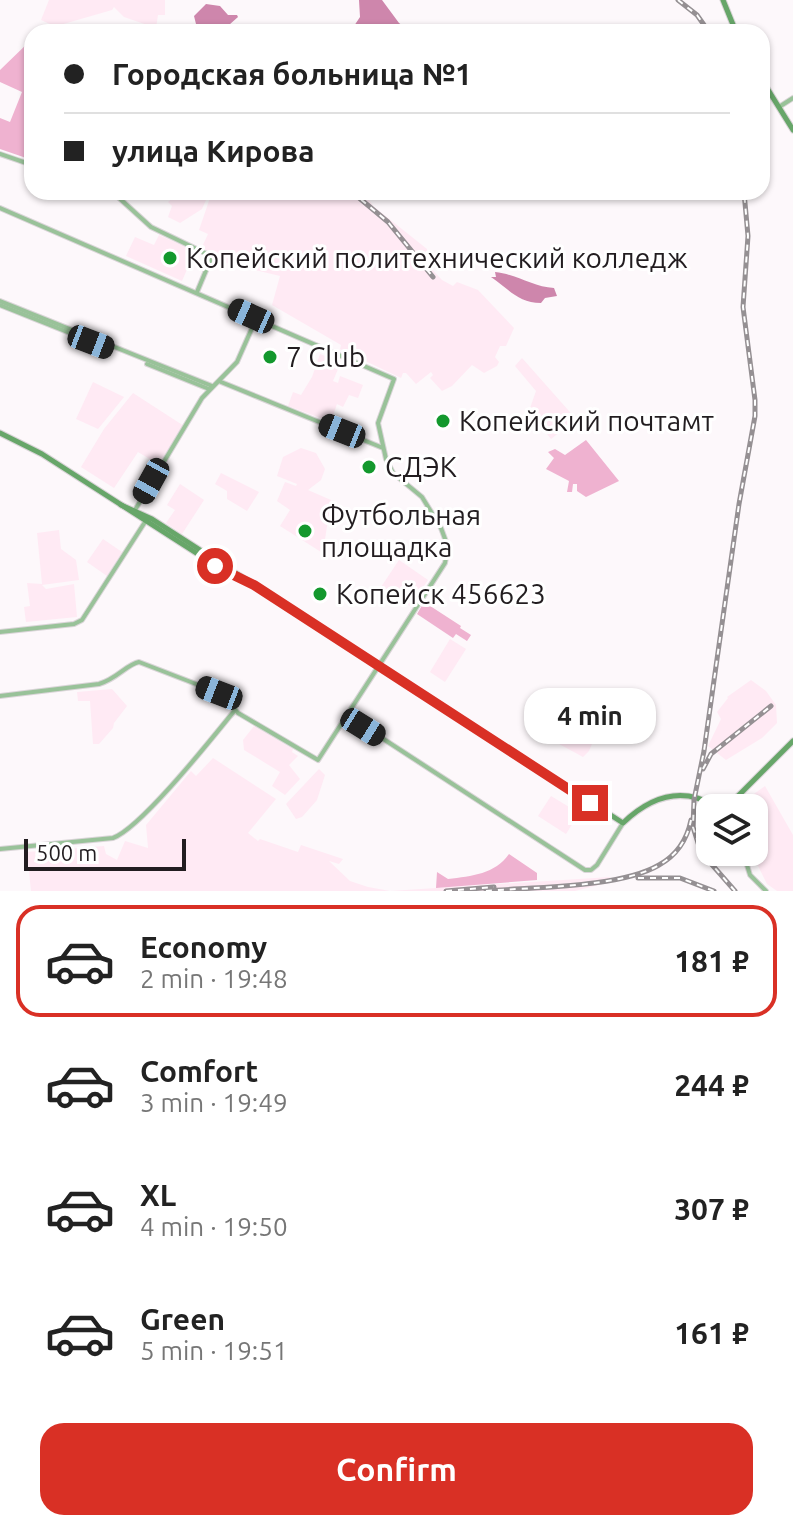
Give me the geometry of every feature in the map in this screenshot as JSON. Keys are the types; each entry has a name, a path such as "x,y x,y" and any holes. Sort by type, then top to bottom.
{"main road":[{"path":"723,0 733,24"},
{"path":"770,93 793,130"},
{"path":"0,433 42,454 243,579 623,823 654,802 672,796 696,799"},
{"path":"741,794 793,741"}],"street":[{"path":"779,107 793,98"},
{"path":"0,154 24,162"},
{"path":"121,200 156,230 205,252 210,261 197,292"},
{"path":"0,208 394,379 378,423 383,448 393,473 418,494 430,510 446,537 448,547 445,563 318,760 235,710 222,694 139,662 133,663 117,677 99,684 0,696"},
{"path":"0,303 211,387"},
{"path":"134,512 203,397 237,362 256,319"},
{"path":"116,350 211,387"},
{"path":"228,374 231,385"},
{"path":"218,382 383,448"},
{"path":"197,384 203,397"},
{"path":"0,632 74,624 82,620 146,519"},
{"path":"0,849 119,836 137,822 235,710"},
{"path":"347,715 585,870 597,865 623,823"},
{"path":"747,866 750,875 766,891"}],"shaded area":[{"path":"49,0 165,0 165,15 158,15 157,24 144,24 124,17 114,7 63,24 41,20"},
{"path":"359,0 382,0 400,24 355,24 360,17"},
{"path":"206,4 220,6 228,15 238,17 230,24 196,24 194,16"},
{"path":"24,47 24,157 0,149 0,118 10,122 22,92 0,82 0,70"},
{"path":"206,200 202,209 180,223 168,217 172,206 168,202"},
{"path":"209,200 369,200 427,249 428,265 442,280 453,286 457,282 478,290 514,328 506,346 500,346 495,357 499,362 497,366 484,373 472,365 452,386 442,391 430,378 433,375 431,372 416,384 406,373 401,378 340,349 341,345 272,305 280,276 214,260 215,256 202,247 208,234 199,230"},
{"name":"Копейский политехнический колледж","path":"159,235 195,251 182,281 126,256 135,237 154,245"},
{"path":"495,272 554,288 557,296 545,298 541,303 526,301 491,277 496,277"},
{"path":"320,354 341,362 333,381 338,383 340,376 363,385 358,398 349,395 343,407 337,404 331,422 288,406 293,392 301,395 312,377"},
{"path":"522,358 576,419 551,439 529,411 536,391 515,366"},
{"path":"93,382 124,397 98,429 76,419"},
{"path":"133,393 184,426 158,464 138,452 114,488 81,467 104,429"},
{"path":"586,440 619,481 586,497 577,491 577,484 573,484 572,492 567,492 569,481 546,469 554,458 548,452 555,449 565,455"},
{"path":"301,448 316,453 325,469 321,480 308,490 331,500 321,552 280,526 290,510 277,501 285,482 297,484 277,476 283,457"},
{"path":"221,473 259,492 247,511 227,499 227,491 215,484"},
{"path":"180,484 204,500 182,534 166,523 175,510 167,505"},
{"path":"59,530 61,549 76,560 79,580 42,585 46,589 74,584 77,617 26,622 24,607 30,606 27,583 42,584 37,533"},
{"path":"103,539 122,552 107,576 87,562"},
{"path":"399,560 428,580 410,606 381,587"},
{"path":"424,602 471,635 467,641 456,634 453,638 417,614"},
{"path":"450,639 466,649 445,682 430,672"},
{"path":"751,680 766,691 776,705 777,723 762,738 726,760 708,746 721,719 717,712 727,697"},
{"path":"112,689 127,706 99,744 93,744 90,701 78,701 77,692"},
{"path":"561,721 573,726 576,721 597,732 583,757 548,738 552,723 559,725"},
{"path":"254,726 293,749 292,752 298,756 289,765 300,779 285,795 272,786 280,772 244,750 243,740"},
{"path":"213,758 276,799 248,833 258,841 260,839 298,852 301,845 343,859 339,864 329,861 350,881 390,891 31,891 27,852 104,846 106,854 117,860 125,841 148,848 146,825 191,771 196,776"},
{"path":"319,769 325,775 317,800 302,817 296,819 286,804"},
{"path":"765,786 793,835 793,891 777,891 767,884 758,866 768,866 768,794 754,794"},
{"path":"551,796 579,813 566,834 538,816"},
{"path":"509,854 537,873 537,880 436,888 437,872 448,879 474,875 497,866"},
{"path":"610,877 611,882 575,891 390,891"}],"railway":[{"path":"678,0 703,24"},
{"path":"362,200 388,222 433,277"},
{"path":"735,891 707,859 693,827 694,800 755,416 743,307 748,236 745,200"},
{"path":"703,769 711,754 771,706"},
{"path":"486,891 599,882 642,873 676,852 691,820"},
{"path":"638,878 680,878 714,891"},
{"path":"446,891 494,887"}],"place":[{"name":"Копейский политехнический колледж","path":"170,258"},
{"name":"7 Club","path":"270,357"},
{"name":"Копейский почтамт","path":"443,421"},
{"name":"СДЭК","path":"369,467"},
{"name":"Футбольная площадка","path":"305,531"},
{"name":"Копейск 456623","path":"320,594"}],"route":[{"path":"215,566 254,585 590,803"}]}
